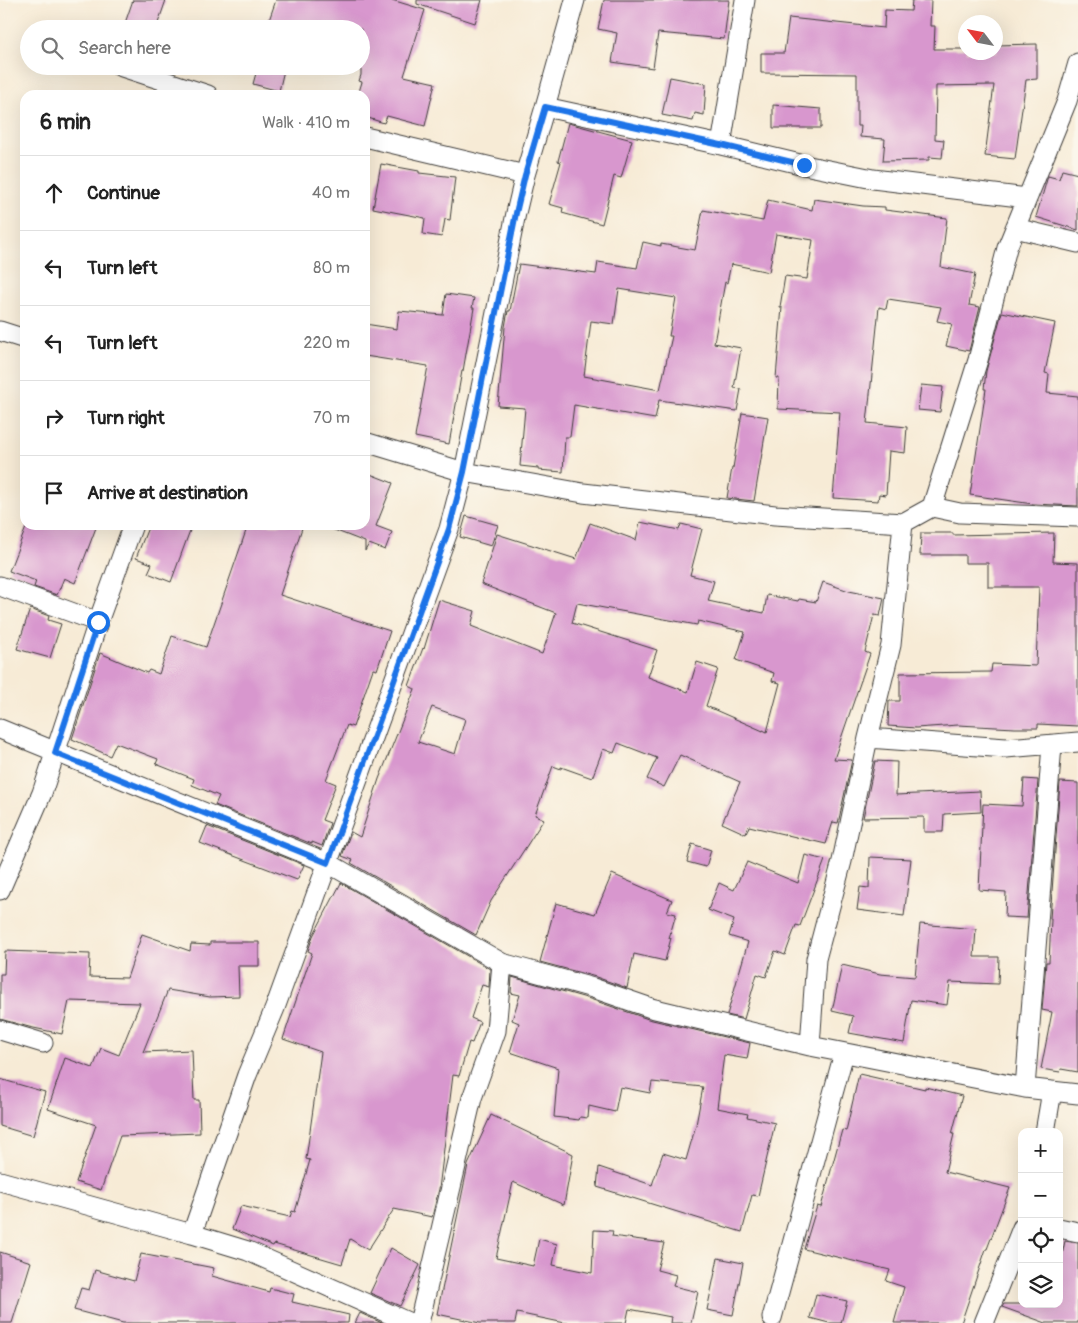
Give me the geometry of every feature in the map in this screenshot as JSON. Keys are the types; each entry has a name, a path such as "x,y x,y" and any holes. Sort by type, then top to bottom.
{"street":[{"path":"192,1234 247,1075 275,1008 449,529 464,472 516,213 574,0"},
{"path":"721,145 745,0"},
{"path":"932,507 978,360 1007,248 1067,101 1078,63"},
{"path":"147,75 193,90"},
{"path":"545,107 873,179 1027,198"},
{"path":"370,138 525,175"},
{"path":"1015,228 1078,244"},
{"path":"0,331 20,337"},
{"path":"370,444 464,472 583,493 775,515 902,522 932,507 960,513 1078,517"},
{"path":"810,1046 816,959 842,861 868,738 891,646 902,522"},
{"path":"0,890 42,794 98,622 131,530"},
{"path":"0,586 98,622"},
{"path":"0,729 328,863 502,963 592,988 651,1008 810,1046 1025,1088 1078,1094"},
{"path":"868,738 1006,748 1078,742"},
{"path":"1025,1088 1052,745"},
{"path":"419,1323 472,1098 496,1031 502,963"},
{"path":"0,1030 43,1043"},
{"path":"772,1318 844,1053"},
{"path":"1046,1128 1052,1091"},
{"path":"0,1181 248,1251 410,1323"},
{"path":"1063,1229 1078,1232"},
{"path":"984,1323 1018,1238"}],"building":[{"path":"133,0 166,0 159,20 126,20"},
{"path":"276,0 392,0 425,10 404,76 435,83 425,126 387,116 384,123 370,119 370,90 360,90 362,82 359,81 361,75 370,75 370,20 269,20"},
{"path":"417,0 482,0 475,23 417,4"},
{"path":"604,0 729,0 724,39 658,33 653,68 612,62 617,33 598,29"},
{"path":"912,0 931,0 930,26 935,26 934,49 958,49 958,60 1003,60 1003,45 1037,44 1037,79 1026,80 1015,159 985,156 994,85 936,86 935,139 944,140 942,158 929,157 929,160 883,161 885,139 860,137 861,126 857,126 857,74 761,73 761,53 784,53 789,18 884,28 885,10 911,11"},
{"path":"256,75 283,75 279,90 253,84"},
{"path":"670,77 706,84 704,115 695,113 693,121 662,115"},
{"path":"773,105 821,109 821,128 773,128"},
{"path":"568,123 632,140 621,178 614,176 602,224 562,213 563,208 549,204 561,162 558,161"},
{"path":"381,164 419,171 419,173 455,177 450,220 445,219 442,237 423,234 425,218 373,208"},
{"path":"1062,170 1078,174 1078,230 1036,217 1048,176 1059,179"},
{"path":"814,199 885,207 885,210 947,218 941,267 975,274 969,305 980,307 969,351 946,346 952,324 937,321 941,307 888,299 886,309 879,307 867,423 907,427 905,453 889,451 886,495 879,494 878,501 833,498 840,412 778,409 779,378 776,378 782,307 780,307 785,276 807,279 813,240 776,234 769,272 731,264 727,283 725,282 714,343 741,348 734,388 741,389 737,411 659,400 655,419 574,405 570,437 565,437 563,472 520,466 525,408 498,406 505,327 519,264 596,274 598,262 637,268 643,242 695,250 703,210 763,221 768,200 812,210","holes":["619,289 676,298 669,336 672,336 660,390 584,376 591,321 614,324"]},
{"path":"446,294 474,298 472,308 474,308 449,444 415,437 428,366 370,357 370,325 397,329 399,311 443,315"},
{"path":"1002,312 1055,323 1045,373 1049,374 1047,393 1078,396 1078,506 1033,504 970,495 986,389 984,389 986,371"},
{"path":"921,385 943,387 940,412 918,410"},
{"path":"742,413 768,417 754,501 727,498"},
{"path":"370,474 393,483 376,526 392,532 385,550 369,544 365,551 365,542 334,530 370,530"},
{"path":"466,516 498,525 491,546 460,537"},
{"path":"640,522 679,530 681,524 702,529 690,575 714,581 708,601 764,613 767,595 798,601 799,599 816,602 823,582 849,591 884,598 880,616 874,615 865,652 870,654 834,759 852,760 838,823 833,822 826,844 749,826 746,834 722,823 740,782 680,755 664,787 647,779 657,758 618,743 614,753 603,749 592,778 553,766 535,815 544,819 491,901 476,935 351,863 353,860 342,856 351,832 360,837 379,779 415,689 409,686 424,649 439,600 475,611 471,626 542,654 556,613 481,584 497,534 576,559 590,523 636,540","holes":["577,603 697,625 698,621 745,632 736,660 774,673 772,681 780,683 767,732 706,706 718,669 697,662 688,692 648,677 657,650 572,623","432,707 465,719 455,754 418,742"]},
{"path":"25,530 95,530 75,583 64,578 57,595 34,587 36,581 9,571"},
{"path":"147,530 190,530 171,582 148,573 152,564 136,558"},
{"path":"246,530 301,530 280,595 390,631 377,670 373,669 353,727 347,725 326,780 336,784 322,820 330,823 322,846 312,842 312,844 215,805 219,796 192,785 194,779 156,764 158,759 116,743 110,756 72,739 100,653 147,673 149,670 159,674 172,636 206,647"},
{"path":"921,533 953,533 953,535 1054,533 1053,562 1078,563 1078,726 1038,724 1038,728 958,725 916,728 888,726 889,701 900,701 900,673 991,672 992,664 1036,666 1039,587 988,587 988,563 965,563 965,555 920,555"},
{"path":"30,609 49,616 48,620 61,624 50,658 17,649"},
{"path":"875,761 897,762 896,795 980,791 981,812 944,814 943,832 924,832 924,817 863,818"},
{"path":"1024,779 1038,780 1027,918 1005,917 1006,892 979,890 983,804 1022,806"},
{"path":"1060,782 1078,783 1078,1072 1061,1069 1060,1072 1041,1069 1052,1012 1042,1010 1046,962 1049,962 1050,919"},
{"path":"207,826 304,865 297,880 200,843"},
{"path":"692,844 711,850 706,867 687,862"},
{"path":"805,855 825,860 800,926 796,925 785,955 775,951 766,977 757,974 744,1019 727,1015 748,942 729,936 734,920 708,910 719,883 734,890 747,862 798,883"},
{"path":"870,857 911,859 904,916 857,910 860,887 869,888"},
{"path":"612,874 672,900 667,912 676,914 665,961 634,954 627,988 596,977 540,962 556,903 595,914"},
{"path":"341,883 490,969 489,987 482,985 471,1018 480,1022 472,1043 469,1042 459,1076 453,1075 439,1189 432,1217 394,1209 368,1250 350,1239 342,1264 274,1244 273,1246 232,1229 241,1206 290,1217 292,1211 295,1212 310,1160 306,1159 321,1052 283,1039 312,953 308,951 313,936"},
{"path":"920,924 976,929 974,957 999,957 998,984 950,982 947,1005 911,1000 904,1043 849,1033 853,1016 832,1011 842,965 880,974 915,977"},
{"path":"142,934 190,951 191,944 210,945 210,942 259,942 259,966 238,966 239,996 210,997 168,990 143,1052 192,1050 194,1100 199,1100 200,1133 120,1136 101,1190 76,1182 96,1125 48,1109 65,1058 93,1068 101,1048 119,1055 140,1003 69,1001 62,1034 0,1019 0,974 4,974 5,951 90,954 89,977 127,978"},
{"path":"512,977 590,999 648,1019 750,1043 747,1059 724,1055 717,1108 748,1114 747,1117 775,1123 758,1196 752,1195 742,1232 597,1187 599,1167 652,1185 663,1153 686,1160 696,1125 703,1087 652,1082 650,1093 620,1087 615,1112 589,1106 588,1118 580,1117 579,1120 554,1117 558,1068 510,1052 519,1023 512,1020 520,995 511,993"},
{"path":"859,1074 962,1096 945,1172 1010,1188 986,1249 961,1323 894,1323 904,1287 886,1281 890,1270 804,1249 817,1206 821,1207 842,1130 846,1131"},
{"path":"0,1079 45,1092 33,1136 0,1126"},
{"path":"491,1115 573,1154 564,1205 513,1182 496,1258 533,1266 539,1239 557,1244 553,1265 592,1273 594,1230 613,1231 612,1236 664,1243 657,1270 676,1275 673,1286 698,1292 691,1323 670,1323 671,1317 629,1309 626,1323 565,1323 517,1313 515,1323 480,1323 437,1314 468,1165"},
{"path":"1065,1241 1078,1243 1078,1323 1046,1323 1002,1307 1004,1304 1018,1304 1018,1308 1063,1308 1063,1251"},
{"path":"391,1248 420,1265 400,1306 370,1293"},
{"path":"0,1252 31,1262 12,1323 0,1323"},
{"path":"141,1254 214,1268 212,1276 269,1292 270,1288 294,1294 292,1302 349,1315 348,1323 123,1323 74,1310 81,1288 89,1290 95,1270 134,1281"},
{"path":"718,1258 743,1263 733,1315 707,1310"},
{"path":"816,1294 847,1301 841,1323 829,1323 810,1318"},
{"path":"360,1313 382,1323 355,1323"}],"route":[{"path":"98,622 55,753 328,863 449,529 464,472 516,213 545,107 804,165"}]}
